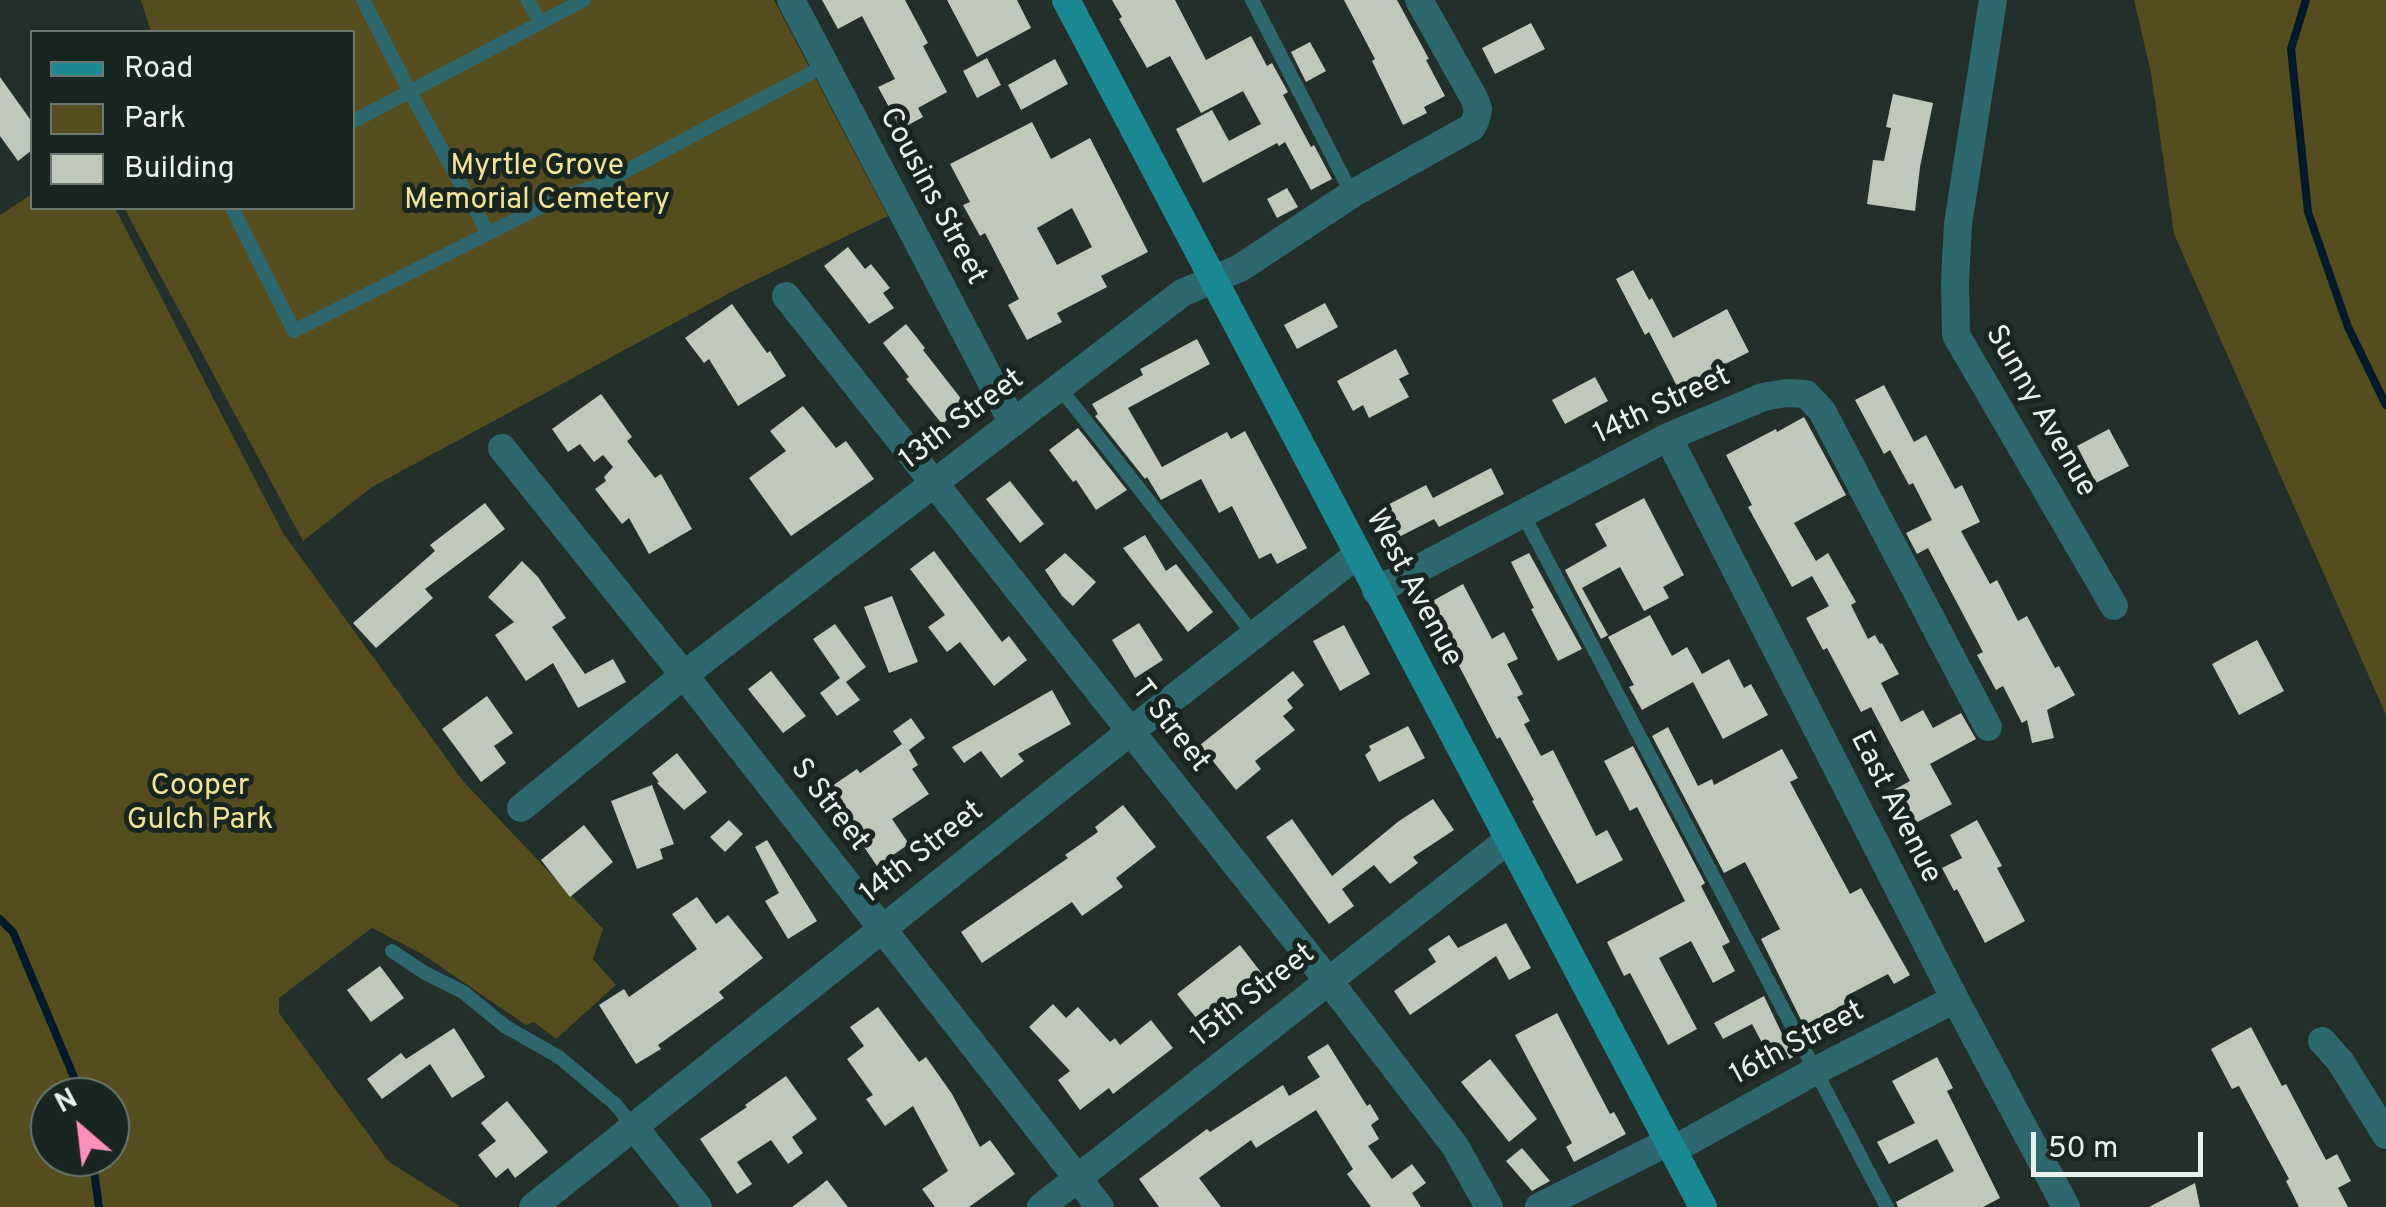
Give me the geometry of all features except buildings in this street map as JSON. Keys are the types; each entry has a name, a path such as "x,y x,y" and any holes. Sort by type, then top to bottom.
{"main road":[{"name":"West Avenue","path":"1066,0 1703,1207"}],"street":[{"name":"Cousins Street","path":"791,0 1013,423"},
{"name":"13th Street","path":"521,808 684,675 1182,294 1240,268 1352,194 1472,126 1478,109 1474,98 1419,0"},
{"name":"Sunny Avenue","path":"1993,0 1958,224 1956,335 2114,606"},
{"name":"T Street","path":"786,296 1328,980 1455,1146 1489,1207"},
{"name":"14th Street","path":"1376,591 1668,438 1763,397 1806,394 1814,401 1988,726"},
{"name":"East Avenue","path":"1668,438 2066,1207"},
{"name":"S Street","path":"502,448 1100,1207"},
{"name":"14th Street","path":"532,1207 1357,555"},
{"name":"15th Street","path":"1041,1207 1508,840"},
{"name":"16th Street","path":"1671,1146 1955,999"},
{"path":"2322,1041 2340,1061 2386,1135"},
{"path":"634,1127 698,1207"},
{"path":"1539,1207 1671,1146"}],"lane":[{"path":"363,0 488,233"},
{"path":"528,0 540,24"},
{"path":"355,120 584,0"},
{"path":"1252,0 1352,194"},
{"path":"233,210 294,331 555,200 598,185 826,65"},
{"path":"1060,388 1254,635"},
{"path":"1523,514 1887,1207"},
{"path":"392,951 424,973 463,992 506,1026 559,1057 615,1104 634,1127"}],"green space":[{"name":"Myrtle Grove Memorial Cemetery","path":"141,0 774,0 888,216 737,289 372,487 303,541 125,210 355,210 355,30 150,30"},
{"path":"2134,0 2386,0 2386,715 2174,234 2151,73"},
{"name":"Cooper Gulch Park","path":"30,195 30,210 116,210 283,533 463,781 603,929 593,959 616,985 556,1039 534,1022 526,1025 422,954 372,928 279,998 279,1013 389,1162 461,1207 0,1207 0,215"}],"waterway":[{"path":"2306,0 2291,49 2308,212 2348,327 2386,405"},
{"path":"0,919 13,932 74,1077"},
{"path":"95,1177 99,1207"}]}
